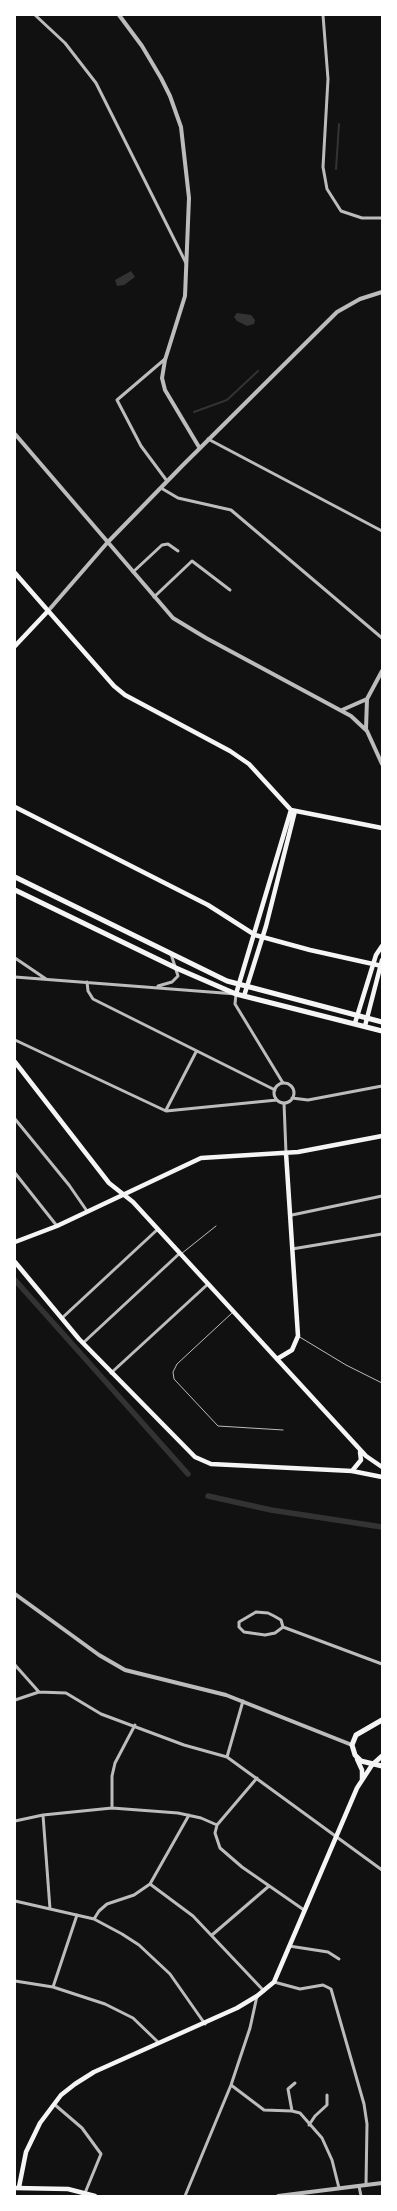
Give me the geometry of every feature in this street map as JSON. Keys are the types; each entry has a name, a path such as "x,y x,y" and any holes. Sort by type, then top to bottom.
{"main road":[{"path":"15,573 114,686 125,695 230,751 249,764 293,810 382,828"},
{"path":"15,646 48,610"},
{"path":"15,807 208,905 255,935 381,966"},
{"path":"236,994 293,810"},
{"path":"244,996 262,937 293,810"},
{"path":"15,878 239,985 382,1022"},
{"path":"29,898 37,896 35,887"},
{"path":"29,898 27,890 35,887"},
{"path":"15,890 176,968 236,994 382,1031"},
{"path":"355,1023 382,946"},
{"path":"365,1026 382,960"},
{"path":"15,1062 109,1183 133,1202 370,1461 382,1467"},
{"path":"15,1242 57,1226 201,1158 286,1153 382,1136"},
{"path":"277,1360 292,1350 298,1336 292,1249 292,1215 286,1153"},
{"path":"15,1262 83,1343 195,1457 211,1464 352,1472 382,1477"},
{"path":"352,1472 361,1460 359,1448"},
{"path":"362,1779 361,1767 352,1744 356,1735 382,1720"},
{"path":"355,1755 361,1761 382,1766"},
{"path":"95,2196 68,2189 17,2188 26,2152 40,2123 54,2104 75,2084 94,2072 205,2024 257,1996 274,1982 335,1837 362,1779 372,1765 382,1756"}],"street":[{"path":"35,15 65,43 96,83 187,266"},
{"path":"119,15 142,46 164,84 181,127 189,198 187,266 183,306 165,359 163,385 193,440 199,447"},
{"path":"323,15 328,79 323,167 327,188 340,211 362,218 382,218"},
{"path":"48,610 107,543 199,447 337,312 360,299 382,292"},
{"path":"165,359 117,400 141,446 167,481"},
{"path":"15,434 132,573 173,618 206,638 342,710 366,729"},
{"path":"208,439 382,531"},
{"path":"161,488 178,498 231,510 382,638"},
{"path":"132,573 162,545 168,544 178,551"},
{"path":"154,598 192,561 230,590"},
{"path":"382,671 366,699 366,729 382,764"},
{"path":"342,710 366,699"},
{"path":"157,987 176,980 178,976 171,954"},
{"path":"15,958 46,979"},
{"path":"15,977 236,994 235,1004 283,1083 293,1089 292,1098"},
{"path":"87,982 88,991 93,999 275,1090"},
{"path":"15,1040 166,1111 277,1100 284,1103"},
{"path":"166,1111 196,1052"},
{"path":"275,1090 283,1083"},
{"path":"284,1103 292,1098 308,1100 382,1086"},
{"path":"275,1090 277,1100"},
{"path":"284,1103 286,1153"},
{"path":"15,1119 69,1185 87,1211"},
{"path":"15,1173 57,1226"},
{"path":"292,1215 382,1196"},
{"path":"62,1318 158,1229"},
{"path":"292,1249 382,1234"},
{"path":"83,1343 180,1254"},
{"path":"111,1373 208,1284"},
{"path":"15,1594 99,1655 125,1670 203,1688 243,1701 352,1744"},
{"path":"261,1612 281,1620 283,1627 272,1634 253,1635 244,1632 238,1624 242,1618 261,1612"},
{"path":"283,1627 382,1664"},
{"path":"15,1665 39,1692"},
{"path":"15,1700 39,1692 66,1693 101,1714 184,1745 227,1757 382,1870"},
{"path":"227,1757 243,1701"},
{"path":"112,1808 112,1776 115,1763 135,1726"},
{"path":"257,1778 217,1825 215,1833 222,1852 304,1910"},
{"path":"15,1821 43,1815 112,1808 189,1815 217,1825"},
{"path":"43,1815 50,1909"},
{"path":"94,1919 107,1904 134,1896 150,1884 189,1815"},
{"path":"150,1884 192,1916 264,1991"},
{"path":"212,1935 269,1886"},
{"path":"15,1901 94,1919 139,1945 170,1974 205,2024"},
{"path":"53,1987 77,1915"},
{"path":"290,1946 328,1952 339,1959"},
{"path":"15,1981 53,1987 122,2012 137,2020 159,2044"},
{"path":"274,1982 294,1988 323,1985 331,1989 364,2104 367,2124 366,2185"},
{"path":"185,2196 231,2085 250,2028 257,1996"},
{"path":"292,2110 288,2089 295,2083"},
{"path":"231,2085 264,2110 292,2110 300,2113 322,2138 339,2188"},
{"path":"310,2125 315,2116 328,2105 327,2095"},
{"path":"54,2104 82,2128 101,2154 85,2193"},
{"path":"278,2196 382,2183"},
{"path":"359,2186 360,2196"}],"lane":[{"path":"180,1254 216,1226"},
{"path":"234,1311 177,1364 173,1372 174,1379 218,1426 284,1430"},
{"path":"298,1336 346,1365 382,1383"}],"shaded area":[{"path":"131,271 135,277 124,285 117,286 115,280"},
{"path":"237,313 251,315 255,320 254,324 247,326 237,321 234,317"}],"waterway":[{"path":"336,169 339,124"},
{"path":"194,412 227,400 258,371"},
{"path":"15,1280 188,1474"},
{"path":"208,1496 271,1510 382,1527"}]}
